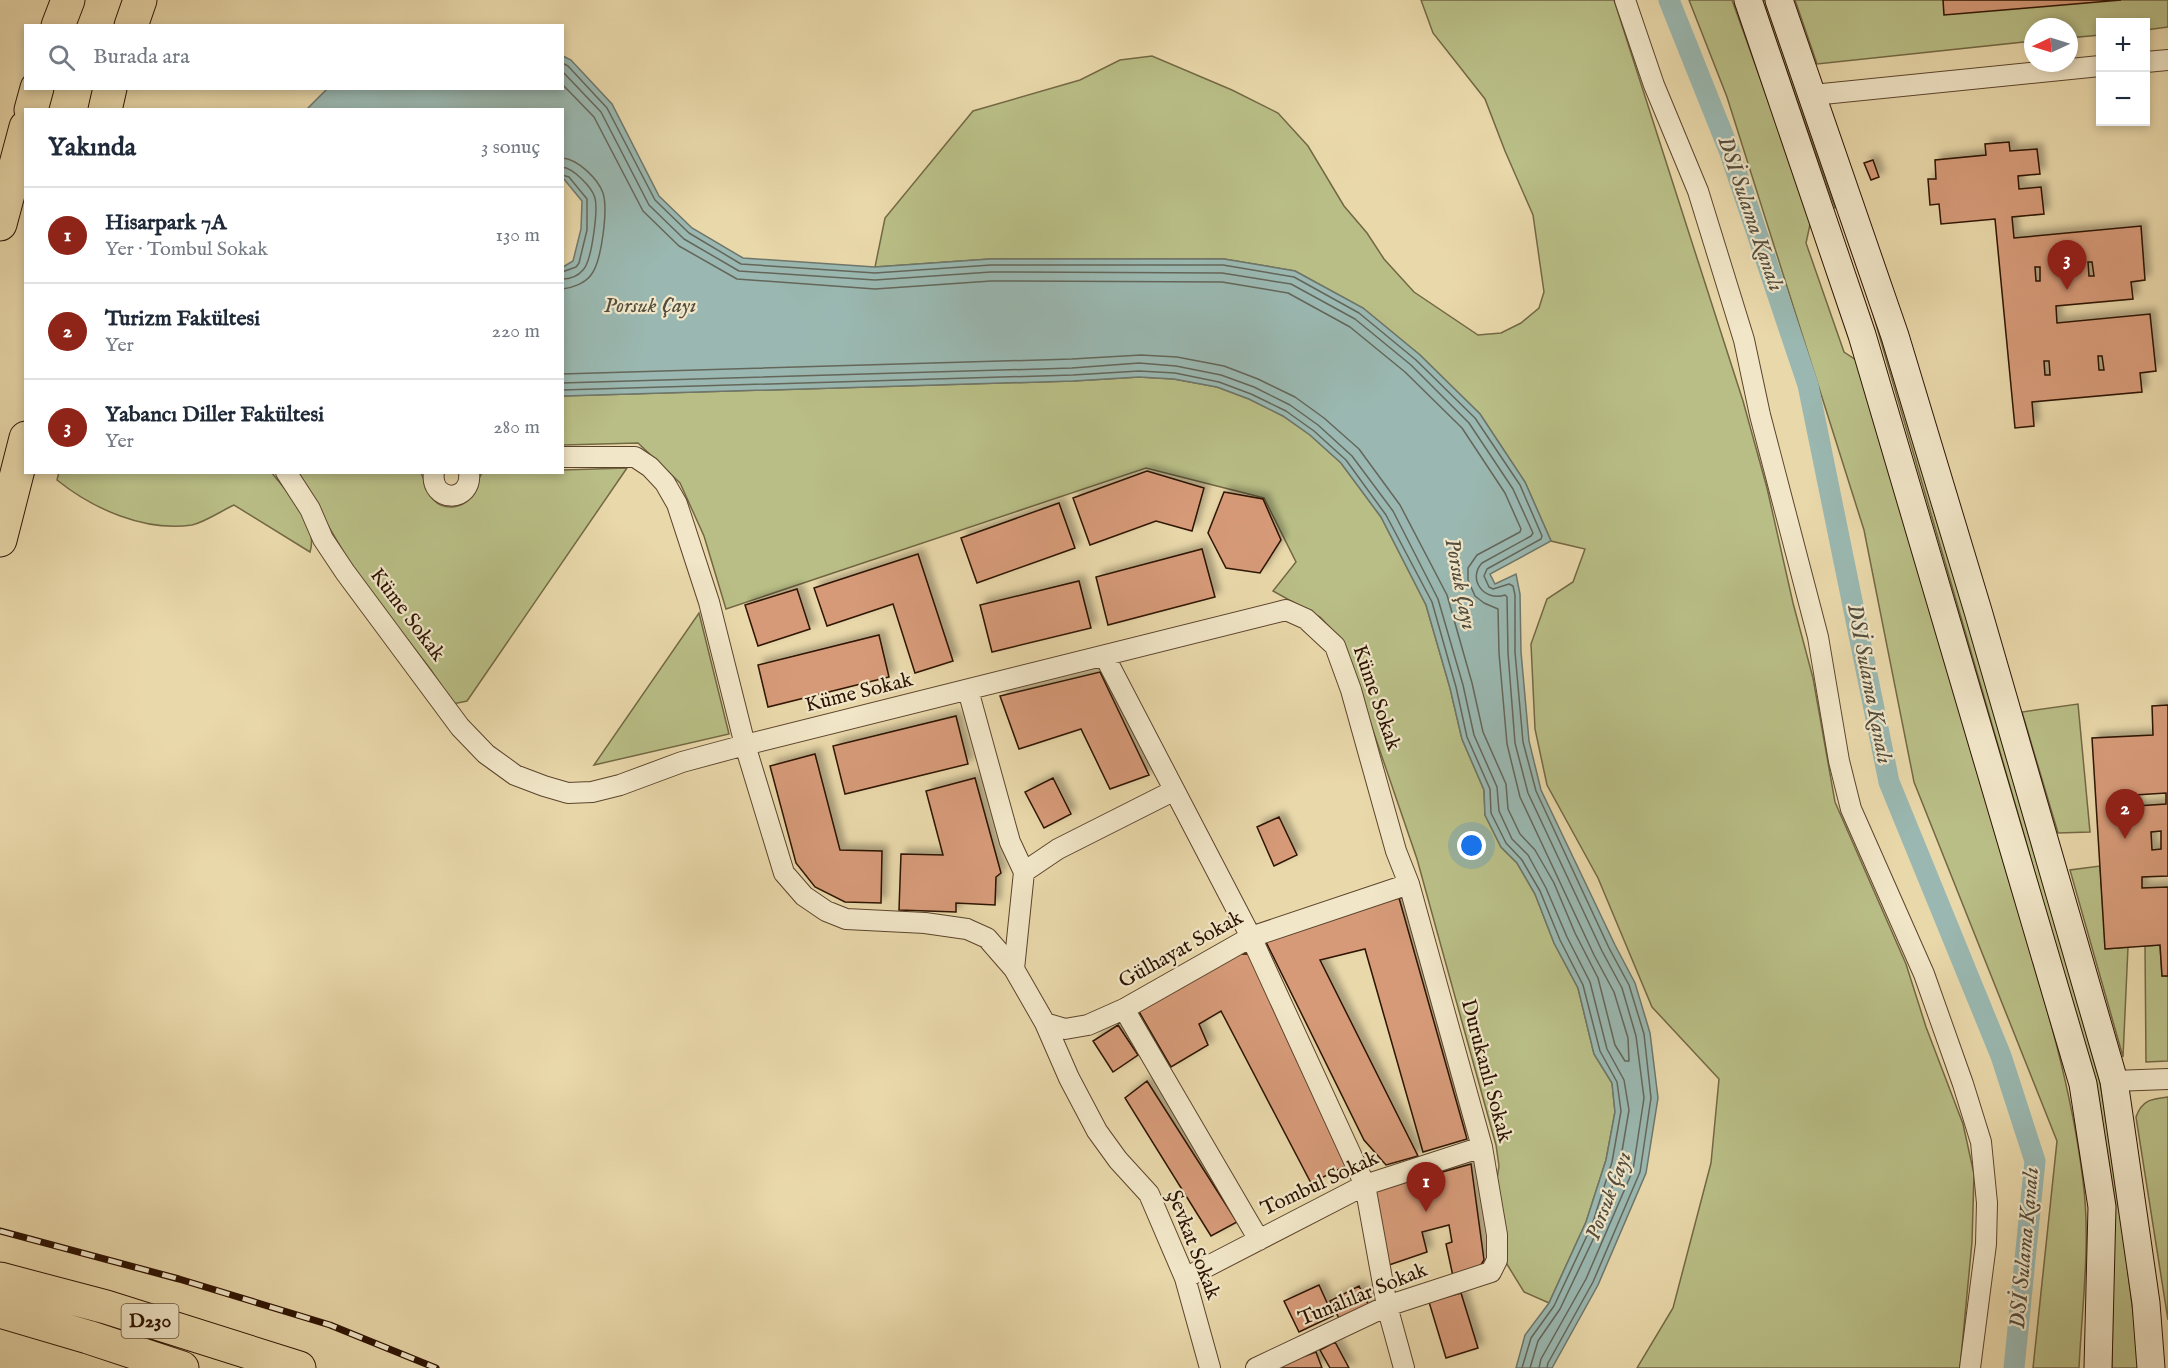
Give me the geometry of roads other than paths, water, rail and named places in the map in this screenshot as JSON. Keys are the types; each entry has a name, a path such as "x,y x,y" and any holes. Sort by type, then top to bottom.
{"highway":[{"path":"59,24 68,0"},
{"path":"132,24 140,0"},
{"path":"32,108 36,90"},
{"path":"105,108 110,90"},
{"path":"0,224 24,135"},
{"path":"0,540 24,446"},
{"name":"D230","path":"0,1279 106,1307 299,1368"},
{"name":"D230","path":"0,1311 88,1336 182,1368"}],"street":[{"path":"1625,0 1654,86 1698,191 1744,340 1760,415 1818,637 1839,761 1851,809 1924,975 1981,1142 1987,1203 1986,1244 1970,1368"},
{"path":"1748,0 1865,346 2083,1084 2102,1207 2098,1368"},
{"path":"1779,0 1895,336 1978,611 2114,1081 2146,1303 2151,1368"},
{"path":"2150,62 2168,60"},
{"path":"1813,95 2096,66"},
{"name":"Şevkat Sokak","path":"564,456 635,457 650,467 665,483 676,504 709,602 745,745 784,873 804,896 826,911 846,919 925,923 967,929 987,938 1014,969 1045,1023 1069,1078 1097,1131 1118,1160 1149,1194 1185,1278 1210,1368"},
{"name":"Küme Sokak","path":"287,474 306,501 323,539 345,572 460,727 486,754 515,775 568,793 592,792 620,785 682,762 745,745 1286,610 1306,619 1335,646 1352,690 1396,852 1409,884"},
{"path":"434,474 433,480 438,491 454,496 465,490 470,479 469,474"},
{"path":"1105,657 1251,937 1365,1185 1387,1306 1404,1368"},
{"path":"968,690 1010,842 1024,872 1014,969"},
{"path":"1024,872 1058,849 1173,790"},
{"name":"Gülhayat Sokak","path":"1045,1023 1065,1029 1088,1025 1125,1009 1251,937 1409,884"},
{"name":"Durukanlı Sokak","path":"1409,884 1482,1147 1497,1235 1497,1260 1491,1272"},
{"path":"1125,1009 1259,1240"},
{"path":"2114,1081 2168,1079"},
{"name":"Tombul Sokak","path":"1185,1278 1365,1185 1482,1147"},
{"name":"Tunalılar Sokak","path":"1256,1368 1387,1306 1491,1272"}],"water":[{"name":"Porsuk Çayı","path":"564,56 571,60 612,104 659,196 692,228 743,258 875,267 990,259 1224,259 1295,271 1363,308 1420,355 1480,414 1525,482 1551,541 1490,574 1495,584 1516,574 1520,594 1521,652 1529,741 1541,790 1635,983 1650,1033 1658,1098 1646,1173 1598,1285 1552,1368 1516,1368 1525,1335 1549,1303 1586,1222 1606,1160 1615,1112 1612,1083 1594,1054 1578,988 1554,943 1535,894 1517,863 1501,847 1485,815 1484,790 1462,739 1426,605 1381,517 1341,463 1310,435 1283,416 1249,399 1217,387 1174,379 1139,377 1073,381 564,396 564,266 573,261 581,229 582,201 564,179 564,108 308,108 326,90 564,90"}],"waterway":[{"name":"DSİ Sulama Kanalı","path":"1669,0 1729,150 1808,385 1889,782 2001,1056 2035,1161 2014,1368"}],"railway":[{"path":"0,1231 179,1279 330,1325 436,1368"}],"place":[{"name":"Yabancı Diller Fakültesi","path":"2067,290"},
{"name":"Turizm Fakültesi","path":"2125,839"},
{"name":"Hisarpark 7A","path":"1426,1212"}]}
